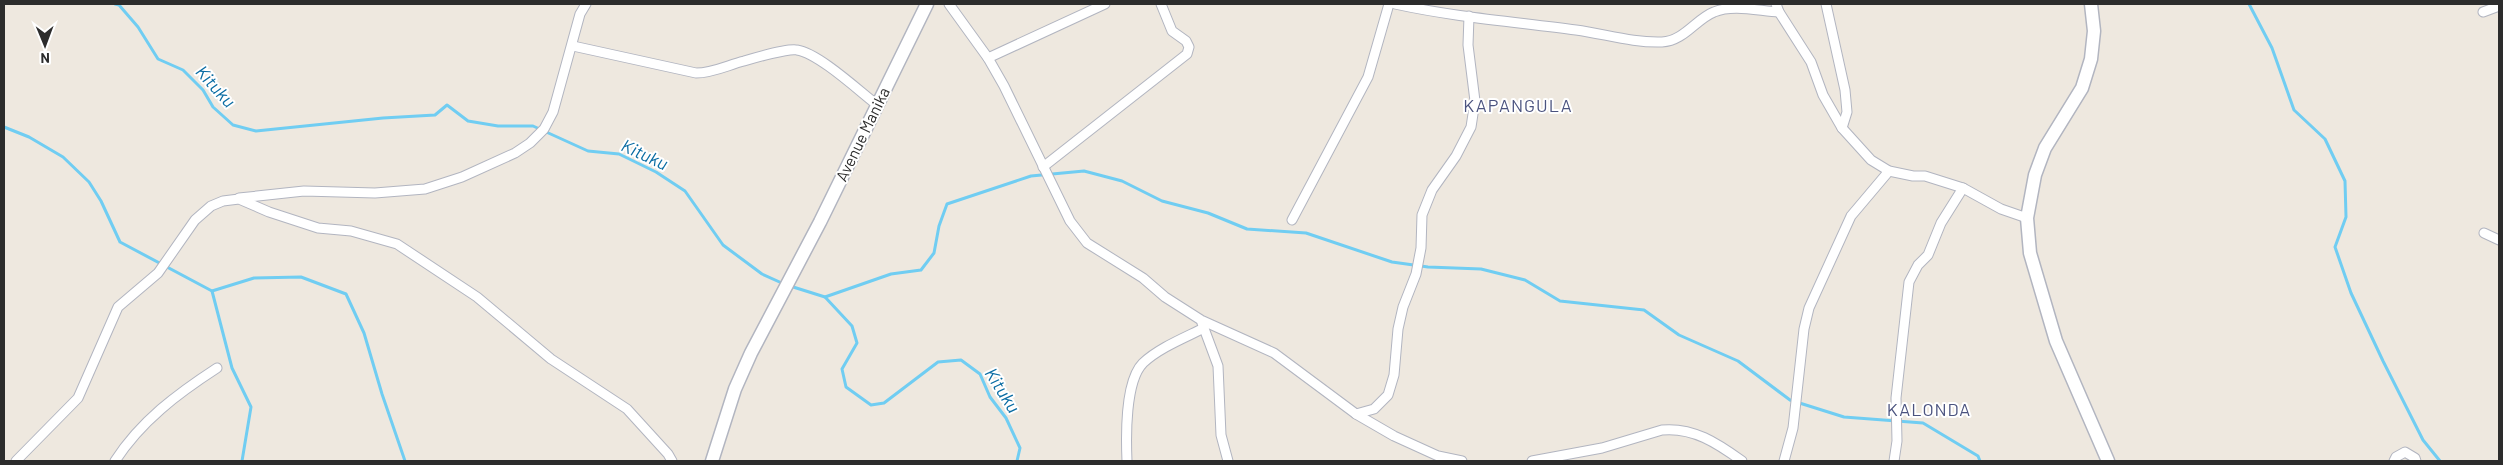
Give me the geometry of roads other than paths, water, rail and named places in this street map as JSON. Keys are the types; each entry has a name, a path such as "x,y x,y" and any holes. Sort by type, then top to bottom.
{"street":[{"path":"16,461 78,398 118,307 158,273 195,220 205,211 223,200 304,191 375,193 425,189 471,173 530,144 544,129 553,112 573,46 580,14 586,4"},
{"name":"Avenue Manika","path":"716,457 735,389 927,4"},
{"path":"949,4 988,58 1070,221 1087,243 1143,278 1202,324 1274,353 1356,414 1419,449 1438,456 1462,461"},
{"path":"988,58 1105,4"},
{"path":"1043,166 1186,54 1189,47 1186,41 1172,31 1162,4"},
{"path":"1292,220 1368,77 1389,4"},
{"path":"1395,4 1430,12 1591,32 1634,41 1665,42 1688,32 1702,18 1716,11 1738,8 1777,8 1811,62 1823,95 1842,128 1871,160 1889,171 1913,176 1926,176 1963,188 2001,209 2027,218"},
{"path":"1826,4 1845,90 1847,112 1842,128"},
{"path":"2092,4 2094,31 2091,59 2082,88 2045,148 2035,175 2027,218 2030,253 2053,332 2108,461"},
{"path":"2483,12 2499,6"},
{"path":"1356,414 1374,409 1388,395 1394,375 1398,329 1418,265 1422,215 1432,190 1456,156 1471,127 1475,101 1468,45 1469,16"},
{"path":"573,46 696,73 709,73 745,60 785,50 797,50 810,54 876,104"},
{"path":"1784,461 1793,428 1804,329 1809,308 1851,216 1889,171"},
{"path":"1894,461 1897,381 1909,282 1918,265 1928,255 1941,223 1963,188"},
{"path":"239,198 269,212 318,228 350,231 397,244 477,298 551,358 627,409 668,454 672,461"},
{"path":"2484,233 2499,240"},
{"path":"1127,461 1127,414 1136,376 1142,364 1202,324"},
{"path":"1202,324 1218,366 1221,435 1228,461"},
{"path":"116,461 126,444 157,410 216,368"},
{"path":"1532,461 1580,453 1662,430 1675,429 1698,434 1742,461"},
{"path":"2394,461 2396,457 2405,452 2415,458 2416,461"}],"waterway":[{"name":"Kituku","path":"115,4 119,5 138,27 158,59 183,70 203,90 213,107 233,125 256,131 383,118 435,115 447,105 468,121 498,126 533,126 588,151 619,154 656,172 685,191 723,245 762,274 784,284"},
{"path":"2249,4 2272,48 2294,110 2325,139 2345,181 2346,217 2335,247 2351,293 2383,361 2423,440 2440,461"},
{"path":"4,127 29,137 63,157 89,182 101,201 120,242 212,291 254,278 301,277 346,294 364,333 405,461"},
{"path":"825,297 891,274 921,270 934,253 939,226 947,204 1031,176 1084,171 1122,181 1162,201 1208,213 1247,229 1306,233 1392,262 1428,267 1481,269 1525,280 1560,301 1644,310 1679,335 1738,361 1790,400 1844,417 1923,423 1978,456 1980,461"},
{"name":"Kituku","path":"790,286 825,297 852,326 857,343 842,369 846,387 871,405 884,403 938,362 961,360 980,374 990,397 1006,418 1020,448 1017,461"},
{"path":"212,291 232,368 251,407 242,461"}],"district":[{"name":"KAPANGULA","path":"1518,105"},
{"name":"KALONDA","path":"1929,409"}]}
